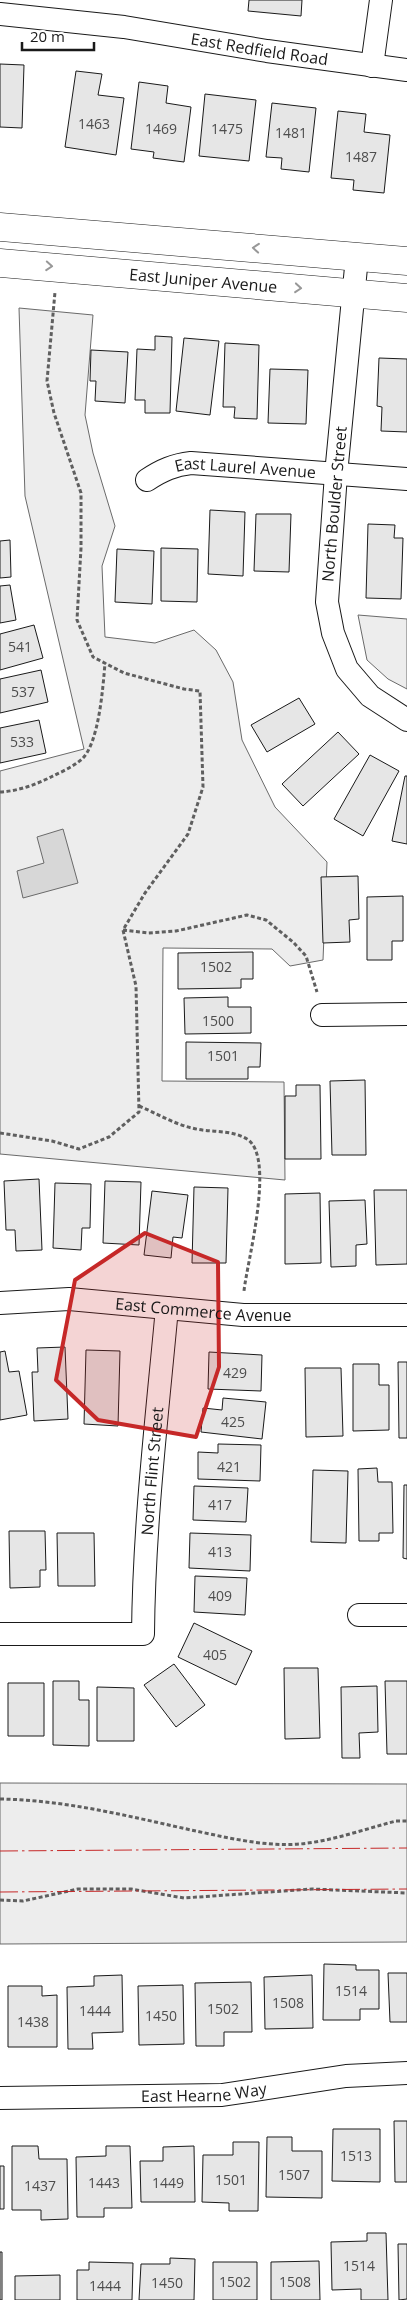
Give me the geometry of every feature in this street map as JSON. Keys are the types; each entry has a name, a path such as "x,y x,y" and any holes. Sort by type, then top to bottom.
{"street":[{"path":"372,66 381,0"},
{"name":"East Redfield Road","path":"0,14 124,28 267,51 407,70"},
{"path":"0,228 407,260"},
{"name":"North Boulder Street","path":"357,256 327,588 333,633 347,668 359,684 384,707 407,720"},
{"name":"East Juniper Avenue","path":"0,263 407,298"},
{"name":"East Laurel Avenue","path":"147,480 160,471 175,465 191,463 407,480"},
{"path":"322,1015 407,1014"},
{"name":"East Commerce Avenue","path":"0,1303 68,1299 243,1315 407,1315"},
{"name":"North Flint Street","path":"0,1634 143,1634 143,1594 167,1308"},
{"path":"360,1615 407,1615"},
{"name":"East Hearne Way","path":"0,2098 222,2095 346,2076 407,2073"}],"path":[{"path":"0,1133 52,1141 80,1149 109,1137 139,1112 136,986 123,930 146,893 188,834 203,787 200,691 184,689 124,672 93,657 77,620 81,548 81,493 54,414 48,381 57,267"},
{"path":"0,792 13,791 46,779 83,758 94,736 100,713 105,663"},
{"path":"123,930 148,933 176,931 247,915 266,920 293,942 306,956 322,1015"},
{"path":"139,1106 191,1128 225,1131 249,1140 258,1155 261,1168 258,1208 245,1286 243,1315"},
{"path":"0,1798 34,1799 77,1806 220,1836 263,1843 299,1844 396,1821 407,1821"},
{"path":"0,1900 23,1901 78,1889 131,1889 184,1898 312,1889 407,1893"}],"highlighted area":[{"path":"145,1233 218,1262 219,1367 196,1437 98,1420 56,1380 75,1280"}],"shaded area":[{"path":"19,308 93,315 85,415 93,453 115,526 102,566 105,637 155,643 194,630 216,650 233,682 242,740 275,807 327,862 323,960 290,966 272,949 163,948 162,1081 284,1082 285,1180 0,1154 0,771 84,749 25,496"},
{"path":"358,615 407,619 407,689 388,679 367,660"},
{"path":"63,829 78,883 23,898 17,871 44,863 37,837"},
{"path":"0,1783 407,1784 407,1942 0,1944"}],"building":[{"path":"249,0 302,0 301,16 248,11"},
{"path":"0,64 24,65 22,128 0,127"},
{"path":"76,71 102,74 98,95 124,98 116,155 65,147"},
{"path":"139,82 168,86 166,103 191,107 184,162 153,158 154,152 131,149"},
{"path":"205,94 256,100 249,161 199,156"},
{"path":"272,103 316,108 309,172 281,169 282,158 266,157"},
{"path":"338,111 366,114 364,132 390,135 384,193 353,190 354,180 331,178"},
{"path":"155,336 172,337 170,413 145,413 145,400 135,400 137,349 155,350"},
{"path":"184,338 219,341 210,415 176,411"},
{"path":"225,343 259,345 257,419 234,418 235,407 223,407"},
{"path":"91,350 128,352 125,403 95,401 96,381 90,381"},
{"path":"379,358 407,359 407,432 381,431 382,407 377,406"},
{"path":"270,369 308,370 306,424 268,423"},
{"path":"210,510 245,512 243,576 208,574"},
{"path":"256,514 291,514 289,572 254,571"},
{"path":"368,524 395,525 394,538 403,538 401,599 366,598"},
{"path":"10,540 11,577 0,578 0,541"},
{"path":"161,548 198,549 197,602 161,601"},
{"path":"117,549 154,551 152,604 115,602"},
{"path":"10,585 16,620 0,623 0,586"},
{"path":"34,625 43,658 0,670 0,634"},
{"path":"41,670 48,702 0,713 0,679"},
{"path":"299,698 315,724 267,752 251,725"},
{"path":"39,720 46,753 0,763 0,728"},
{"path":"338,732 359,754 303,806 282,784"},
{"path":"370,755 399,771 363,836 334,819"},
{"path":"405,776 407,776 407,844 392,841"},
{"path":"358,876 359,919 349,920 350,942 323,943 321,877"},
{"path":"403,896 403,941 392,941 392,960 367,960 367,897"},
{"path":"253,952 253,979 241,979 241,988 178,989 178,953"},
{"path":"228,997 228,1007 251,1007 251,1033 185,1034 184,998"},
{"path":"186,1042 261,1043 260,1067 248,1067 248,1079 186,1079"},
{"path":"365,1080 366,1155 332,1155 330,1081"},
{"path":"296,1085 320,1085 321,1159 285,1159 285,1096 296,1096"},
{"path":"39,1179 42,1250 16,1251 15,1230 6,1230 4,1181"},
{"path":"105,1181 141,1182 139,1245 103,1243"},
{"path":"55,1183 91,1184 90,1228 82,1228 81,1250 53,1248"},
{"path":"194,1187 228,1188 226,1263 192,1263"},
{"path":"374,1190 407,1190 407,1264 376,1265"},
{"path":"152,1191 188,1195 182,1238 173,1237 171,1258 144,1255"},
{"path":"320,1193 321,1263 285,1264 285,1194"},
{"path":"365,1200 367,1244 356,1245 356,1266 331,1267 329,1201"},
{"path":"65,1347 68,1419 34,1421 32,1372 38,1372 37,1348"},
{"path":"86,1350 120,1351 118,1426 84,1424"},
{"path":"5,1351 9,1372 19,1371 27,1415 0,1420 0,1352"},
{"path":"209,1352 262,1355 261,1391 208,1389"},
{"path":"398,1362 407,1362 407,1438 399,1438"},
{"path":"353,1364 379,1364 379,1385 389,1385 389,1430 353,1431"},
{"path":"305,1368 341,1368 343,1436 306,1437"},
{"path":"223,1398 266,1402 262,1439 201,1432 203,1408 222,1410"},
{"path":"218,1444 261,1445 260,1481 198,1479 198,1452 218,1453"},
{"path":"377,1468 378,1482 392,1482 393,1533 379,1533 379,1541 359,1541 358,1469"},
{"path":"313,1470 348,1471 346,1543 311,1542"},
{"path":"404,1485 407,1485 407,1559 403,1558"},
{"path":"194,1486 248,1488 246,1522 193,1520"},
{"path":"9,1531 45,1531 46,1570 40,1570 40,1587 10,1588"},
{"path":"57,1533 94,1533 95,1586 58,1586"},
{"path":"190,1533 251,1535 250,1571 189,1568"},
{"path":"195,1576 247,1578 245,1615 194,1612"},
{"path":"194,1623 252,1651 236,1685 178,1657"},
{"path":"174,1664 205,1705 176,1727 144,1685"},
{"path":"284,1668 318,1668 320,1738 285,1739"},
{"path":"53,1681 79,1681 79,1700 89,1700 89,1746 53,1745"},
{"path":"385,1681 407,1681 407,1754 387,1754"},
{"path":"8,1683 44,1683 44,1736 8,1736"},
{"path":"377,1686 378,1732 359,1733 360,1758 342,1758 341,1687"},
{"path":"97,1687 134,1688 134,1741 97,1741"},
{"path":"324,1964 356,1965 356,1970 379,1970 379,2009 360,2009 360,2020 323,2020"},
{"path":"388,1973 407,1973 407,2022 390,2022"},
{"path":"122,1975 123,2032 92,2033 93,2049 68,2049 67,1987 94,1986 94,1976"},
{"path":"312,1975 313,2028 265,2029 264,1977"},
{"path":"251,1982 252,2032 224,2032 224,2046 196,2046 195,1983"},
{"path":"183,1985 184,2044 139,2045 138,1986"},
{"path":"8,1986 42,1986 42,1996 57,1995 57,2047 8,2047"},
{"path":"394,2121 407,2121 407,2182 395,2182"},
{"path":"333,2129 380,2129 380,2182 332,2181"},
{"path":"267,2137 292,2137 292,2151 322,2151 322,2198 266,2197"},
{"path":"233,2142 259,2142 258,2211 229,2211 229,2203 202,2202 203,2155 233,2155"},
{"path":"12,2146 38,2146 39,2159 67,2159 68,2219 41,2220 41,2210 12,2210"},
{"path":"106,2146 130,2146 132,2208 104,2208 104,2217 77,2217 76,2157 106,2156"},
{"path":"194,2146 195,2202 141,2202 140,2161 163,2161 163,2147"},
{"path":"0,2166 4,2166 4,2209 0,2209"},
{"path":"367,2233 386,2233 388,2300 361,2300 361,2289 332,2290 331,2242 367,2241"},
{"path":"398,2244 407,2244 407,2299 399,2300"},
{"path":"0,2252 2,2252 2,2300 0,2300"},
{"path":"170,2258 195,2259 194,2300 139,2300 141,2264 170,2264"},
{"path":"319,2261 320,2300 271,2300 271,2262"},
{"path":"89,2262 133,2263 132,2300 77,2300 77,2270 89,2270"},
{"path":"213,2262 257,2262 257,2300 213,2300"},
{"path":"60,2275 60,2300 15,2300 15,2276"}],"power":[{"path":"0,1851 407,1848"},
{"path":"0,1892 407,1889"}]}
